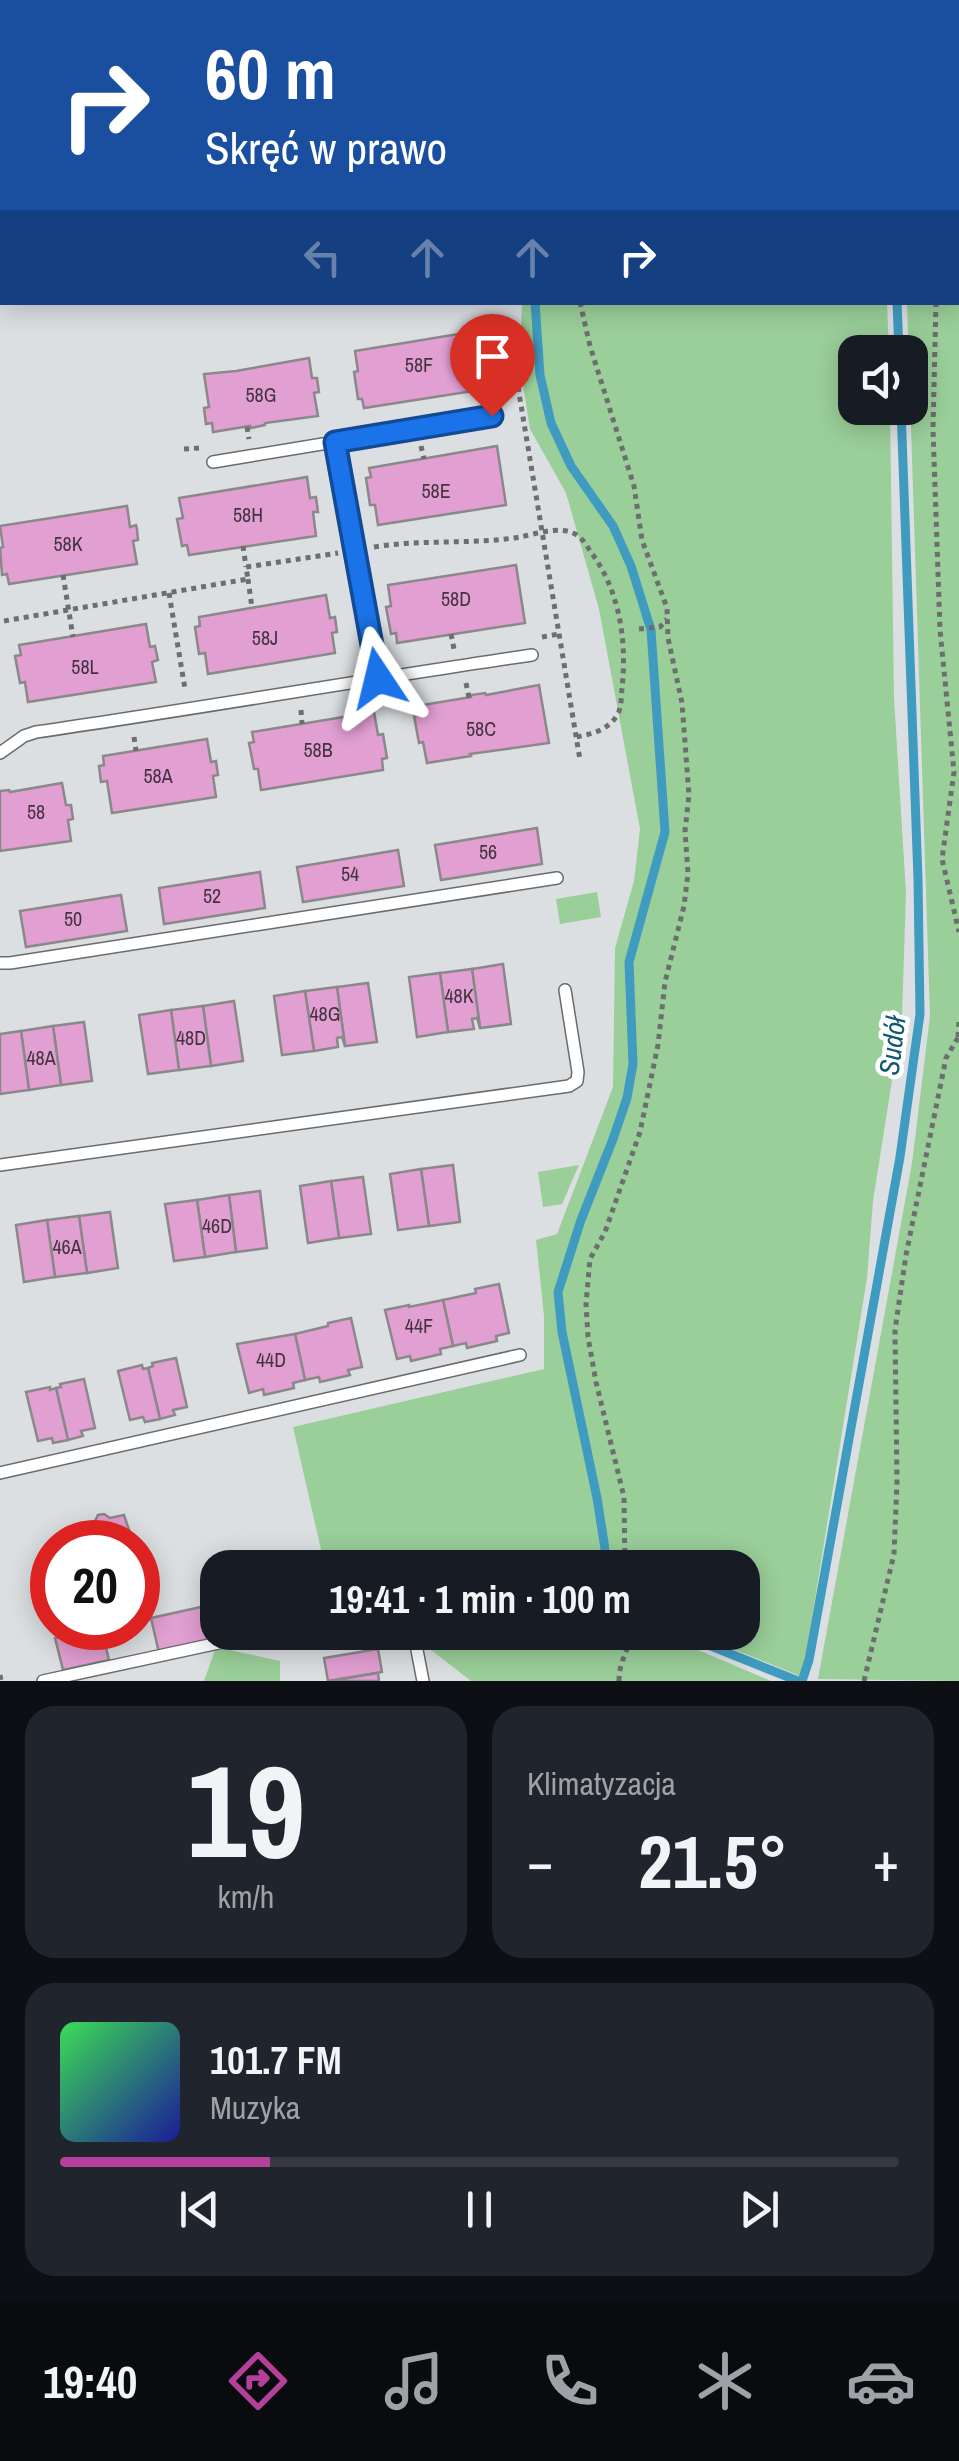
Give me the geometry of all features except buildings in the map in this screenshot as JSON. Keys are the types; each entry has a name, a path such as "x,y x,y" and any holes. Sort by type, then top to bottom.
{"lane":[{"path":"212,462 492,416"},
{"path":"335,442 378,678"},
{"path":"0,753 36,732 532,655"},
{"path":"0,963 558,878"},
{"path":"0,1165 569,1086 577,1081 578,1072 564,990"},
{"path":"0,1473 520,1355"},
{"path":"43,1681 200,1648"},
{"path":"418,1650 423,1681"}],"path":[{"path":"581,305 634,486 642,540 666,608 668,638 682,703 689,795 684,906 671,950 658,1045 640,1132 606,1232 590,1259 586,1304 596,1382 624,1497 625,1550"},
{"path":"936,305 934,429 939,612 954,772 942,859 959,932"},
{"path":"518,387 580,760"},
{"path":"421,445 424,459"},
{"path":"371,548 569,531 581,538 605,572 623,632 624,673 620,710 614,720 604,729 576,737"},
{"path":"243,546 252,608"},
{"path":"246,567 338,553"},
{"path":"63,575 73,636"},
{"path":"4,621 248,580"},
{"path":"169,593 188,710"},
{"path":"0,613 4,621"},
{"path":"638,629 655,628 667,618"},
{"path":"0,629 4,621"},
{"path":"452,634 454,652"},
{"path":"543,637 559,634"},
{"path":"466,680 468,698"},
{"path":"300,707 302,724"},
{"path":"134,734 136,750"},
{"path":"864,1681 894,1554 896,1330 906,1255 946,1058 958,1036 959,1020"},
{"path":"619,1681 619,1666 627,1650"}],"green space":[{"path":"522,305 887,305 888,335 838,335 838,425 890,425 894,698 906,893 902,1017 873,1201 867,1278 800,1676 736,1650 760,1650 760,1550 611,1550 602,1527 609,1550 321,1550 293,1427 544,1369 544,1316 536,1240 557,1234 613,1087 615,948 634,881 640,829 599,609 566,493 530,429 520,367"},
{"path":"907,305 959,305 959,1681 818,1679 912,1163 930,1016 911,425 928,425 928,335 908,335"},
{"path":"597,892 601,917 560,924 556,899"},
{"path":"579,1165 562,1204 543,1207 538,1172"},
{"path":"215,1650 280,1661 280,1681 204,1681"},
{"path":"431,1650 698,1650 771,1681 471,1681"}],"waterway":[{"path":"535,305 540,375 551,423 571,466 613,526 631,566 651,630 665,832 629,962 633,1064 627,1098 558,1292 562,1332 605,1550"},
{"name":"Sudół","path":"897,305 898,335"},
{"name":"Sudół","path":"802,1681 809,1660 900,1157 920,1014 902,425"},
{"path":"721,1650 798,1681"}],"route":[{"path":"378,678 335,442 492,416"}]}
